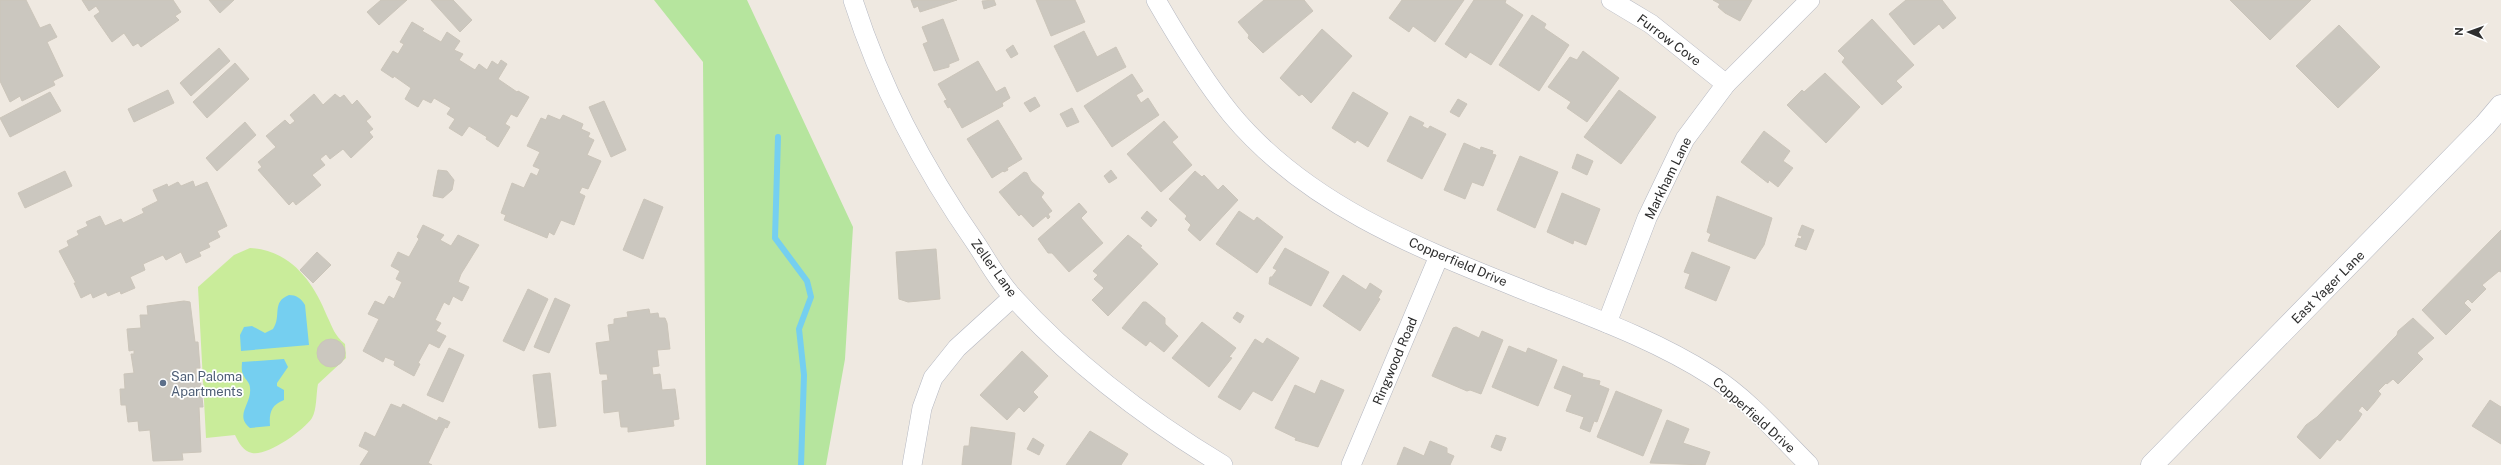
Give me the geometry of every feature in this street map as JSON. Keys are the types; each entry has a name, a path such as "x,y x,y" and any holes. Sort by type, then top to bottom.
{"street":[{"name":"Zeller Lane","path":"853,0 879,71 926,167 952,209 1013,297 1062,344 1114,390 1173,435 1223,465"},
{"name":"Copperfield Drive","path":"1156,0 1188,56 1232,115 1277,160 1323,194 1361,219 1439,256 1663,347 1714,377 1755,412 1809,465"},
{"name":"Furrow Cove","path":"1611,0 1651,24 1726,84"},
{"name":"Markham Lane","path":"1607,323 1648,218 1685,139 1726,84 1810,0"},
{"name":"East Yager Lane","path":"2152,465 2350,265 2486,125 2501,106"},
{"name":"Ringwood Road","path":"1350,465 1439,256"},
{"path":"912,465 922,408 933,378 957,348 1013,297"}],"green space":[{"path":"654,0 747,0 853,227 845,359 826,465 706,465 703,62"},
{"path":"250,248 264,250 288,261 307,280 315,291 338,338 345,344 346,358 318,384 315,411 312,418 285,442 267,451 259,453 252,453 244,449 235,435 206,438 198,287 234,255"}],"water":[{"path":"289,295 298,297 305,305 309,345 241,351 240,335 244,327 252,326 265,333 273,329 276,324 278,305 280,301"},
{"path":"284,359 288,367 277,383 277,386 284,390 284,400 276,404 272,410 270,426 250,428 245,423 243,414 249,399 250,388 242,373 242,362"}],"building":[{"path":"0,0 26,0 40,28 50,24 57,37 47,42 63,76 53,81 55,85 22,101 20,96 10,102 0,81"},
{"path":"82,0 173,0 181,12 175,16 179,20 141,47 138,43 133,46 124,33 112,42 94,16 100,12 96,6 89,11"},
{"path":"209,0 234,0 220,13"},
{"path":"381,0 407,0 379,25 367,12"},
{"path":"431,0 453,0 472,20 460,32"},
{"path":"911,0 957,0 920,12 918,6 914,8"},
{"path":"994,0 996,5 984,9 982,1"},
{"path":"1036,0 1075,0 1085,22 1051,36"},
{"path":"1264,0 1304,0 1313,11 1263,53 1248,38 1249,35 1238,22"},
{"path":"1402,0 1464,0 1435,42 1413,26 1409,32 1389,18"},
{"path":"1474,0 1506,0 1505,3 1523,15 1491,65 1470,52 1466,58 1445,44"},
{"path":"1713,0 1752,0 1740,21 1725,13 1718,7 1720,4"},
{"path":"1906,0 1942,0 1956,18 1943,29 1939,24 1914,45 1889,14"},
{"path":"2230,0 2311,0 2270,40"},
{"path":"1532,15 1546,24 1544,28 1569,45 1539,91 1499,65"},
{"path":"943,19 959,60 949,64 949,67 934,71 923,44 928,42 922,27"},
{"path":"1872,19 1914,65 1896,81 1902,87 1882,105 1842,62 1845,58 1838,51"},
{"path":"412,22 424,29 422,31 441,42 447,32 460,41 454,50 463,54 459,60 475,70 479,64 487,70 492,61 498,65 501,60 507,64 498,79 517,92 518,91 529,97 517,117 511,114 505,124 510,127 498,147 486,139 487,137 469,126 462,136 449,128 455,119 447,114 451,108 434,98 431,103 423,99 418,107 411,103 405,99 411,88 394,76 393,78 381,70 393,51 398,54 404,44 400,42"},
{"path":"2339,25 2380,67 2338,108 2296,66"},
{"path":"1322,29 1352,56 1311,103 1302,94 1299,96 1280,78"},
{"path":"1084,31 1097,57 1116,47 1126,67 1077,92 1054,46"},
{"path":"1013,45 1018,54 1011,58 1006,50"},
{"path":"219,48 230,61 191,96 180,83"},
{"path":"1583,51 1619,78 1587,122 1567,108 1571,102 1548,87 1570,57 1577,60"},
{"path":"978,61 996,92 1005,87 1010,98 1002,103 1003,106 962,128 950,107 948,108 944,101 947,100 938,84"},
{"path":"235,63 249,79 207,118 193,102"},
{"path":"1825,73 1860,107 1826,143 1787,105 1802,90 1804,92"},
{"path":"1132,74 1143,91 1136,95 1141,103 1148,98 1159,115 1112,147 1084,106"},
{"path":"168,90 174,103 134,122 128,109"},
{"path":"1619,90 1656,117 1621,164 1584,137"},
{"path":"50,92 61,111 10,137 0,118"},
{"path":"1353,92 1388,113 1368,147 1357,140 1355,143 1332,128"},
{"path":"314,94 323,105 335,94 340,98 344,95 352,105 357,100 371,117 366,121 373,129 369,132 373,137 351,158 343,149 330,159 326,154 320,159 325,165 312,175 321,185 296,205 293,201 289,205 258,170 262,167 258,162 276,147 266,136 285,120 290,125 295,121 290,115"},
{"path":"1035,97 1040,106 1030,112 1024,103"},
{"path":"1458,99 1467,104 1459,117 1450,112"},
{"path":"604,101 626,150 611,157 589,107"},
{"path":"1072,108 1079,122 1067,127 1060,114"},
{"path":"548,115 560,120 563,115 583,124 581,129 590,133 588,137 594,140 587,155 601,161 588,189 582,187 579,193 585,196 574,225 561,220 554,235 549,232 547,238 504,220 506,215 501,213 512,183 524,188 531,173 537,176 540,169 533,166 540,152 527,146 541,118 546,120"},
{"path":"1410,116 1424,123 1422,126 1428,129 1430,126 1446,134 1422,179 1387,161"},
{"path":"998,120 1022,159 1007,168 1008,170 1003,171 992,178 967,139"},
{"path":"1164,121 1178,137 1172,142 1192,165 1161,192 1127,154"},
{"path":"245,122 256,135 217,171 206,158"},
{"path":"1764,131 1790,151 1783,161 1793,168 1778,187 1769,180 1768,183 1741,162"},
{"path":"1464,143 1480,150 1481,147 1493,151 1492,154 1496,155 1483,186 1472,182 1465,199 1444,190"},
{"path":"1577,154 1593,161 1587,175 1572,168"},
{"path":"1520,156 1558,172 1535,228 1497,210"},
{"path":"438,170 447,171 454,180 452,190 443,198 433,196"},
{"path":"1111,170 1117,178 1109,183 1104,176"},
{"path":"65,171 72,186 25,208 18,193"},
{"path":"1195,171 1202,177 1204,175 1218,190 1223,185 1238,200 1200,241 1188,230 1191,225 1185,219 1187,216 1169,199"},
{"path":"1024,172 1027,173 1031,181 1044,193 1041,197 1052,211 1048,214 1050,217 1048,219 1046,216 1033,227 1021,214 1019,216 999,192"},
{"path":"193,181 195,187 207,182 227,226 217,231 220,237 208,243 210,247 199,252 201,256 186,263 181,252 166,260 163,255 143,264 145,270 130,277 135,288 121,294 120,291 108,296 106,292 93,298 91,293 81,298 74,283 76,283 59,251 69,246 67,241 79,235 77,231 88,226 86,222 100,216 105,226 121,219 123,223 144,213 142,209 158,201 153,190 167,184 168,187 178,182 181,186"},
{"path":"1562,193 1600,209 1586,245 1574,240 1573,244 1547,232"},
{"path":"1717,196 1772,218 1764,245 1755,259 1708,241 1711,234 1707,232"},
{"path":"644,199 663,207 643,259 623,250"},
{"path":"1079,203 1087,212 1081,218 1103,243 1069,272 1052,253 1048,253 1038,239"},
{"path":"1147,211 1157,220 1151,227 1141,218"},
{"path":"1239,211 1254,221 1257,217 1283,237 1257,273 1216,244"},
{"path":"423,225 444,235 440,240 451,246 458,235 479,245 461,274 458,282 469,287 462,301 453,296 449,305 444,302 435,320 441,323 436,331 446,336 439,348 429,343 418,363 420,364 414,376 394,365 395,361 385,357 383,362 363,351 379,319 368,314 375,301 384,305 389,296 394,299 402,282 396,279 400,271 391,266 398,252 409,257 419,239 417,237"},
{"path":"1802,225 1814,230 1806,250 1795,246 1798,238 1801,239 1802,236 1798,235"},
{"path":"2501,230 2501,272 2499,271 2482,285 2486,289 2472,303 2468,299 2464,303 2471,310 2446,335 2422,310"},
{"path":"1128,235 1142,246 1140,247 1158,264 1108,316 1092,300 1104,288 1094,279 1098,275 1093,271"},
{"path":"1285,248 1329,272 1311,306 1269,284 1270,277 1272,277 1277,270 1273,268"},
{"path":"936,249 940,299 908,302 899,299 896,252"},
{"path":"317,252 331,265 313,283 300,270"},
{"path":"1692,252 1730,267 1716,301 1685,288 1690,274 1684,272"},
{"path":"1343,275 1366,290 1370,283 1382,291 1378,298 1380,299 1360,331 1323,306"},
{"path":"528,289 548,299 524,351 503,341"},
{"path":"555,298 570,305 549,353 534,347"},
{"name":"San Paloma Apartments","path":"184,301 190,302 195,342 198,342 200,368 196,368 196,377 200,377 203,407 199,407 201,452 182,453 183,460 153,461 150,430 139,431 138,421 128,422 126,405 121,405 120,389 125,389 124,374 134,373 131,354 134,354 134,350 129,351 127,329 141,328 140,315 148,315 147,306"},
{"path":"1143,302 1146,302 1165,318 1165,324 1178,336 1164,352 1150,341 1146,346 1122,328"},
{"path":"649,309 650,314 658,313 659,318 665,318 667,323 670,349 657,350 659,366 652,367 653,375 660,374 662,390 675,389 679,419 673,420 674,426 628,432 628,427 621,427 619,411 604,413 602,381 608,380 607,374 600,374 596,343 610,341 608,325 614,324 614,319 628,317 627,312"},
{"path":"1237,312 1244,316 1240,323 1233,318"},
{"path":"2413,318 2434,338 2417,353 2423,359 2398,384 2393,379 2387,384 2386,383 2378,391 2381,394 2367,411 2362,406 2358,411 2362,414 2359,419 2340,441 2337,439 2320,459 2297,437 2306,425 2317,417 2397,335 2398,331"},
{"path":"1202,322 1236,348 1229,357 1232,358 1209,387 1172,358"},
{"path":"1456,327 1479,338 1482,331 1503,340 1481,394 1470,390 1467,391 1432,376 1453,328"},
{"path":"1267,338 1299,358 1272,401 1253,391 1240,410 1218,397 1255,339 1263,344"},
{"path":"331,339 341,343 345,353 341,363 331,367 321,363 317,353 321,343"},
{"path":"1509,346 1526,353 1528,348 1557,360 1538,406 1492,387"},
{"path":"449,348 464,355 443,402 427,395"},
{"path":"1022,351 1048,376 1033,392 1038,397 1024,412 1019,407 1007,420 980,395"},
{"path":"1563,366 1583,374 1582,377 1600,381 1599,385 1609,389 1597,422 1594,421 1590,432 1580,428 1584,417 1566,411 1572,395 1554,388"},
{"path":"550,373 556,426 539,428 533,375"},
{"path":"1321,380 1344,390 1318,447 1295,440 1296,438 1275,428 1295,385 1315,394"},
{"path":"1616,391 1662,410 1643,456 1597,437"},
{"path":"2490,400 2501,407 2501,444 2472,426"},
{"path":"391,404 401,408 403,404 437,421 439,417 450,422 447,428 445,427 428,463 432,465 360,465 369,451 359,446 365,432 375,437"},
{"path":"1667,420 1689,429 1683,443 1710,452 1705,465 1650,463"},
{"path":"971,427 1015,433 1011,465 962,465 964,446 969,446"},
{"path":"1090,431 1128,454 1121,465 1066,465"},
{"path":"1496,435 1506,438 1501,451 1491,447"},
{"path":"1033,438 1044,445 1039,455 1027,449"},
{"path":"1430,441 1447,448 1447,453 1454,456 1450,465 1397,465 1404,447 1424,456"}],"waterway":[{"path":"778,137 775,238 807,281 811,297 799,329 804,375 801,465"}],"place":[{"name":"San Paloma Apartments","path":"163,383"}]}
